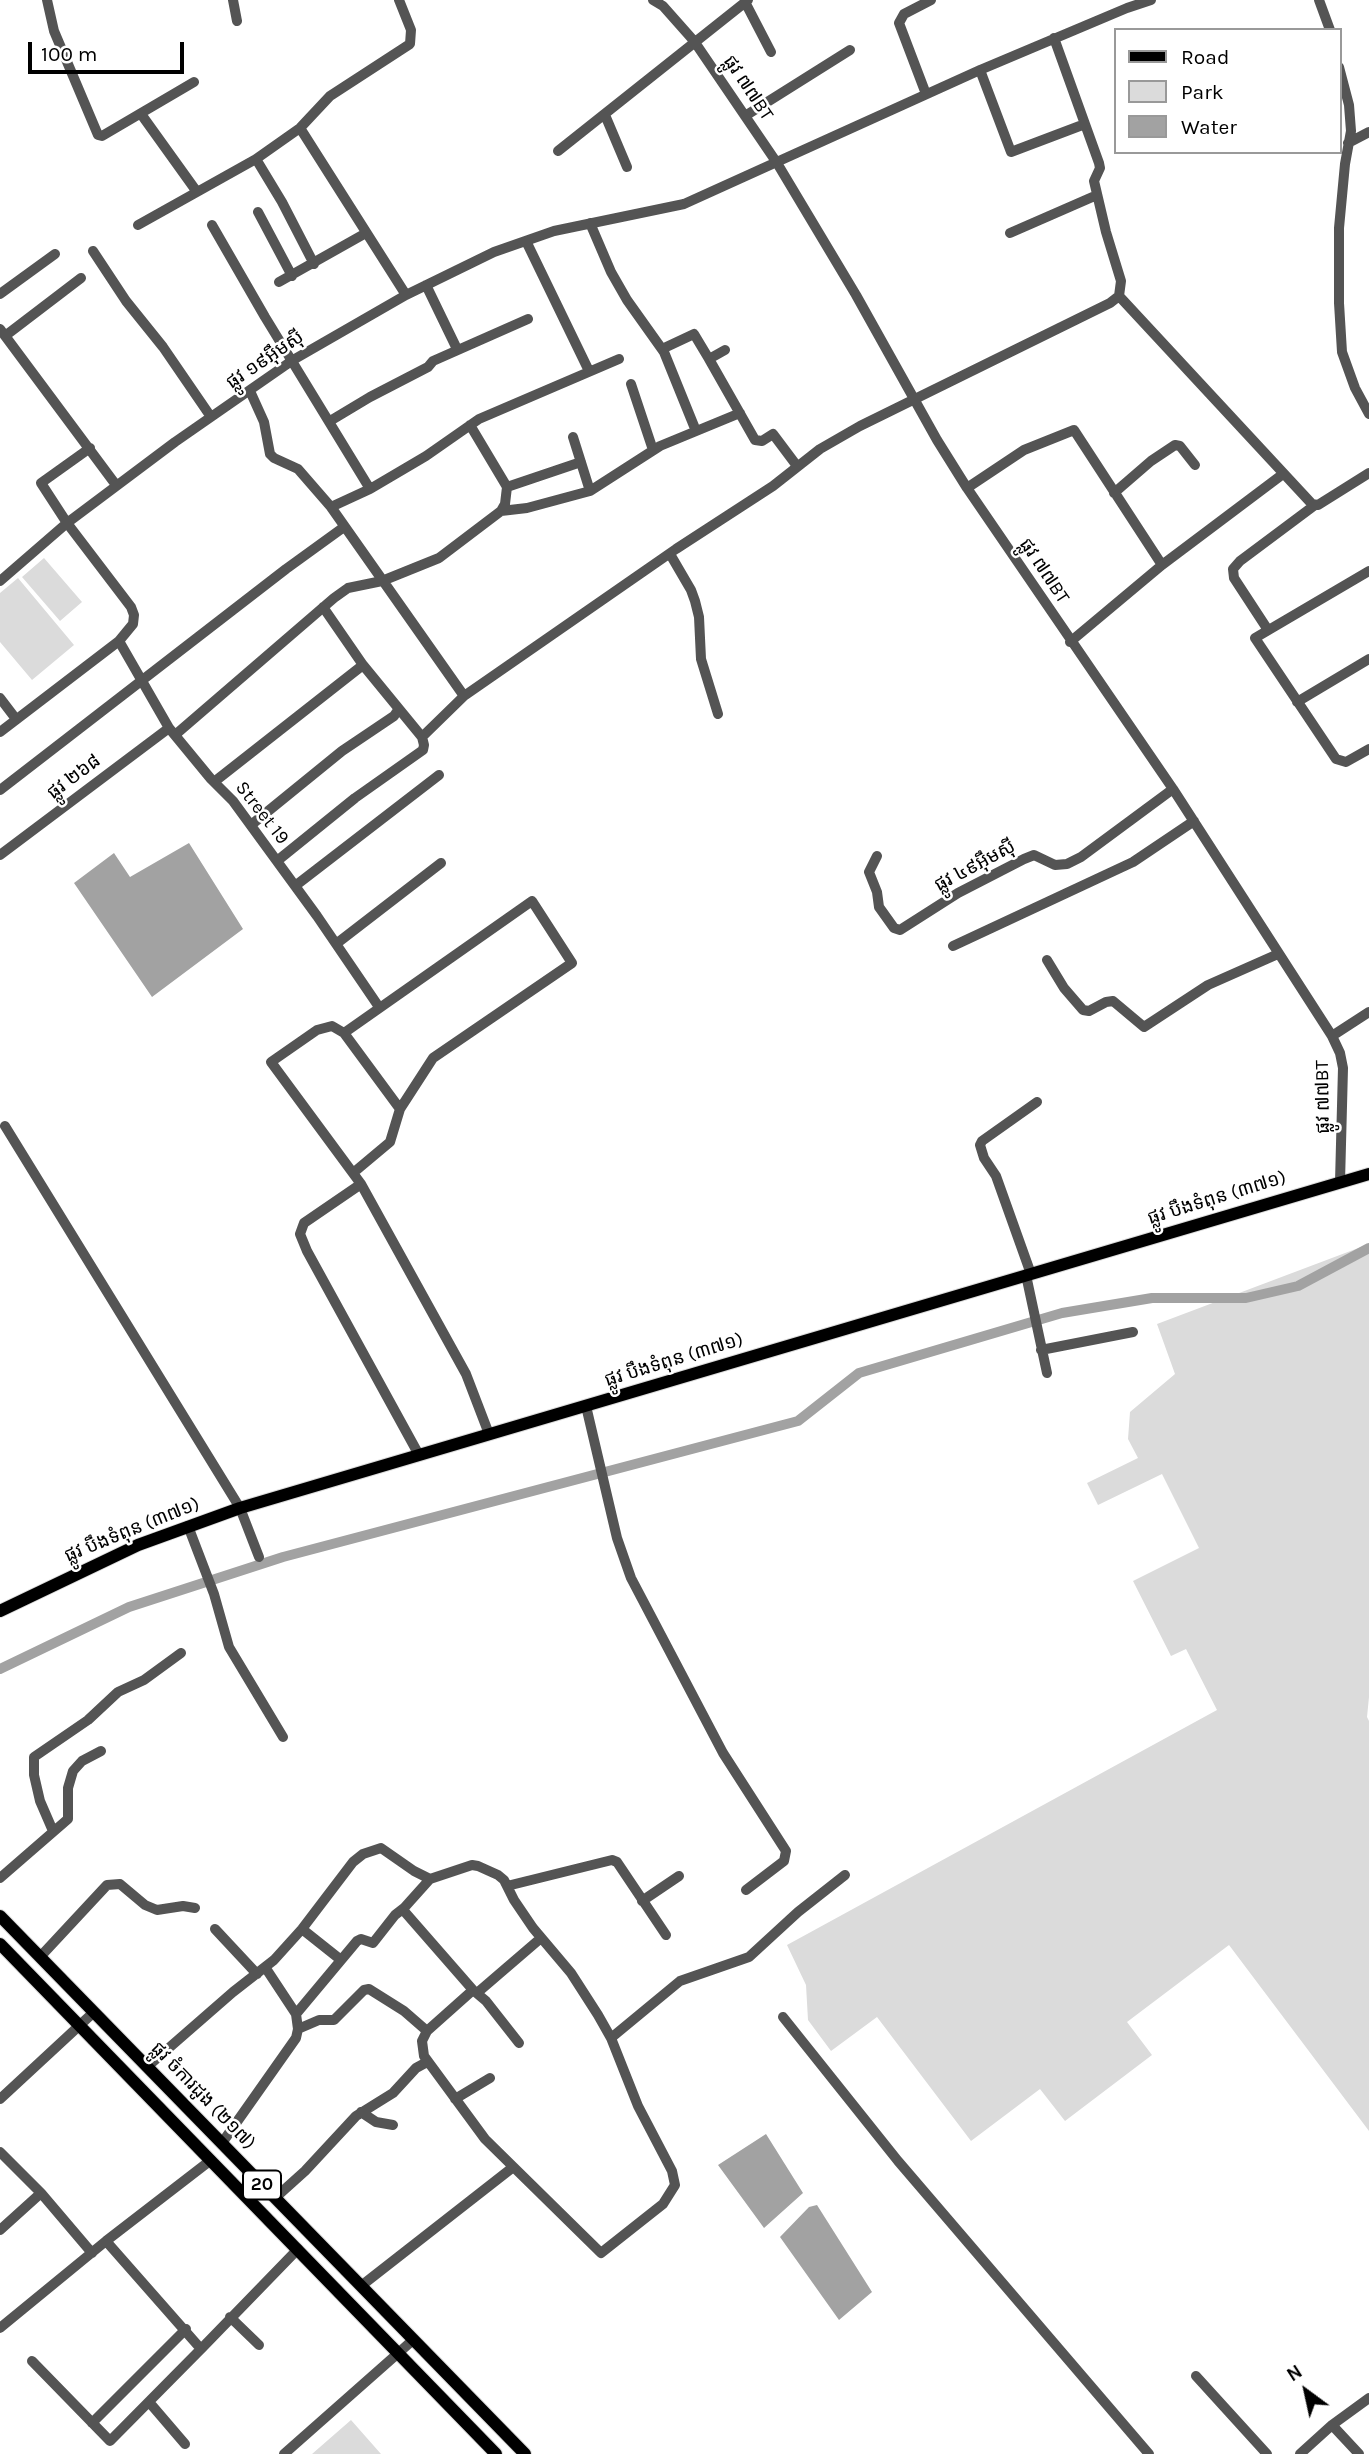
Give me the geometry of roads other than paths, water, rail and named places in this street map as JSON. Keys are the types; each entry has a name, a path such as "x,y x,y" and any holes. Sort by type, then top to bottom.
{"main road":[{"name":"ផ្លូវ បឹងទំពុន (៣៧១)","path":"0,1611 128,1549 240,1508 1369,1174"},
{"name":"ផ្លូវ ចំការដូង (២១៧)","path":"0,1916 524,2454"},
{"name":"ផ្លូវ ចំការដូង (២១៧)","path":"0,1944 496,2454"}],"street":[{"path":"47,0 54,31 98,135 102,136 194,82"},
{"path":"233,0 237,21"},
{"path":"138,225 256,159 300,128 330,96 410,44 411,30 399,0"},
{"name":"ផ្លូវ ៧៧BT","path":"653,0 663,6 694,41 777,163 856,295 913,400 967,488 1173,789 1332,1036 1343,1068 1340,1182"},
{"path":"926,94 899,23 904,14 931,0"},
{"name":"ផ្លូវ ១៩អ៊ឹមស៊ី","path":"2,577 67,523 211,417 293,360 406,295 494,252 526,241 590,223 684,204 979,70 1151,0"},
{"path":"1319,0 1329,28"},
{"path":"558,151 746,1 771,52"},
{"path":"422,737 464,696 773,486 820,449 1110,303 1119,296 1121,281 1094,181 1100,168 1099,163 1054,38"},
{"path":"745,116 850,50"},
{"path":"979,70 1011,152 1085,124"},
{"path":"1341,75 1349,105 1351,131 1339,228 1342,352 1355,388 1369,414"},
{"path":"141,114 197,192"},
{"path":"605,115 627,167"},
{"path":"300,128 406,295"},
{"path":"1349,143 1369,132"},
{"path":"256,159 314,264"},
{"path":"1010,233 1097,195"},
{"path":"258,212 292,276"},
{"path":"590,223 622,292 662,349 696,431"},
{"path":"212,225 370,489"},
{"path":"279,282 366,233"},
{"path":"526,241 589,371"},
{"path":"93,251 211,417"},
{"path":"0,294 55,254"},
{"path":"81,278 2,332 117,485"},
{"path":"426,285 457,349"},
{"path":"1119,296 1283,474 1315,505"},
{"path":"330,421 428,367 433,361 528,319"},
{"path":"662,349 694,334 755,440 762,441 773,434 797,466"},
{"path":"709,359 725,351"},
{"path":"331,507 370,489 426,456 470,425 619,359"},
{"path":"631,384 653,450"},
{"path":"250,391 264,422 270,454 298,469 331,507 464,696"},
{"path":"501,511 527,508 590,491 653,450 740,413"},
{"path":"470,425 507,487 505,504 501,511"},
{"path":"967,488 1024,450 1073,430 1161,565"},
{"path":"573,437 590,491"},
{"path":"1114,493 1151,461 1175,445 1180,446 1195,465"},
{"path":"0,732 119,640 133,624 131,607 67,523 41,483 90,448"},
{"path":"507,487 581,462"},
{"path":"1268,630 1234,578 1233,569 1315,505 1369,473"},
{"path":"1070,642 1161,565 1283,474"},
{"name":"ផ្លូវ ២៦៨","path":"0,855 172,731 348,588 382,581 439,558 501,511"},
{"path":"0,790 344,527"},
{"path":"670,554 695,601 699,617 701,659 718,714"},
{"path":"1369,571 1255,638 1338,761 1350,761 1369,749"},
{"path":"277,861 355,798 423,750 422,737 363,665 323,607"},
{"name":"Street 19","path":"119,640 172,731 233,801 296,886 379,1007"},
{"path":"1297,702 1369,659"},
{"path":"214,782 363,665"},
{"path":"0,698 16,719"},
{"path":"251,825 342,751 394,716 398,710"},
{"path":"296,886 439,775"},
{"name":"ផ្លូវ ៤៩អ៊ឹមស៊ី","path":"877,856 869,872 877,892 879,908 894,928 900,930 958,893 1024,859 1034,855 1055,865 1067,864 1081,857 1173,789"},
{"path":"953,946 1133,862 1194,821"},
{"path":"336,943 441,863"},
{"path":"344,1033 532,901 572,963 433,1058 400,1109 390,1142 353,1173"},
{"path":"1047,960 1064,988 1083,1010 1089,1011 1113,1001 1144,1027 1208,985 1278,954"},
{"path":"1332,1036 1369,1012"},
{"path":"400,1109 344,1033 332,1026 325,1027 271,1062 361,1185 466,1374 489,1434"},
{"path":"1037,1102 980,1145 984,1158 996,1176 1029,1274 1046,1373"},
{"path":"5,1126 240,1508 259,1557"},
{"path":"361,1185 304,1223 300,1234 419,1455"},
{"path":"1041,1350 1133,1332"},
{"path":"586,1406 617,1538 631,1578 723,1753 786,1851 785,1861 746,1890"},
{"path":"188,1526 214,1594 229,1647 283,1737"},
{"path":"53,1831 40,1801 34,1775 34,1757 88,1720 118,1692 144,1680 181,1653"},
{"path":"0,1878 68,1819 68,1787 73,1771 82,1761 101,1751"},
{"path":"147,2067 274,1960 302,1929 353,1862 371,1850 379,1848 387,1851 430,1879"},
{"path":"508,1886 608,1859 617,1862 666,1936"},
{"path":"296,2014 358,1940 370,1944 375,1942 395,1915 430,1879 471,1865 498,1875 541,1938 571,1973 611,2038 633,2094 671,2171 675,2185 654,2213 601,2253 485,2139 427,2062 422,2049 422,2041 427,2031 541,1938"},
{"path":"611,2038 680,1981 749,1957 798,1912 845,1875"},
{"path":"642,1901 679,1876"},
{"path":"40,1957 107,1885 120,1884 145,1905 157,1910 183,1906 195,1908"},
{"path":"404,1908 486,2001 519,2043"},
{"path":"215,1929 261,1970 296,2014 298,2029 287,2053 222,2143"},
{"path":"302,1929 341,1960"},
{"path":"298,2029 319,2020 334,2020 364,1990 369,1989 404,2011 427,2031"},
{"path":"0,2099 94,2012"},
{"path":"783,2017 898,2161 1149,2454"},
{"path":"275,2198 305,2171 361,2112 393,2093 416,2068 427,2062"},
{"path":"454,2099 490,2078"},
{"path":"361,2112 376,2122 393,2125"},
{"path":"0,2152 41,2193 92,2253"},
{"path":"0,2328 211,2160"},
{"path":"361,2286 512,2168"},
{"path":"0,2230 41,2193"},
{"path":"106,2241 201,2349"},
{"path":"32,2361 110,2441 298,2249"},
{"path":"230,2317 259,2345"},
{"path":"92,2423 186,2329"},
{"path":"284,2454 414,2340"},
{"path":"1196,2376 1267,2454"},
{"path":"1300,2454 1332,2425 1369,2398"},
{"path":"149,2402 185,2444"},
{"path":"1332,2425 1359,2454"}],"water":[{"path":"189,843 243,929 152,997 74,883 114,853 130,877"},
{"path":"766,2134 803,2193 764,2228 718,2165"},
{"path":"817,2205 872,2292 839,2320 780,2237 809,2207"}],"waterway":[{"path":"0,1669 129,1607 283,1557 798,1421 859,1373 1062,1313 1152,1298 1246,1298 1298,1286 1369,1248"}]}
